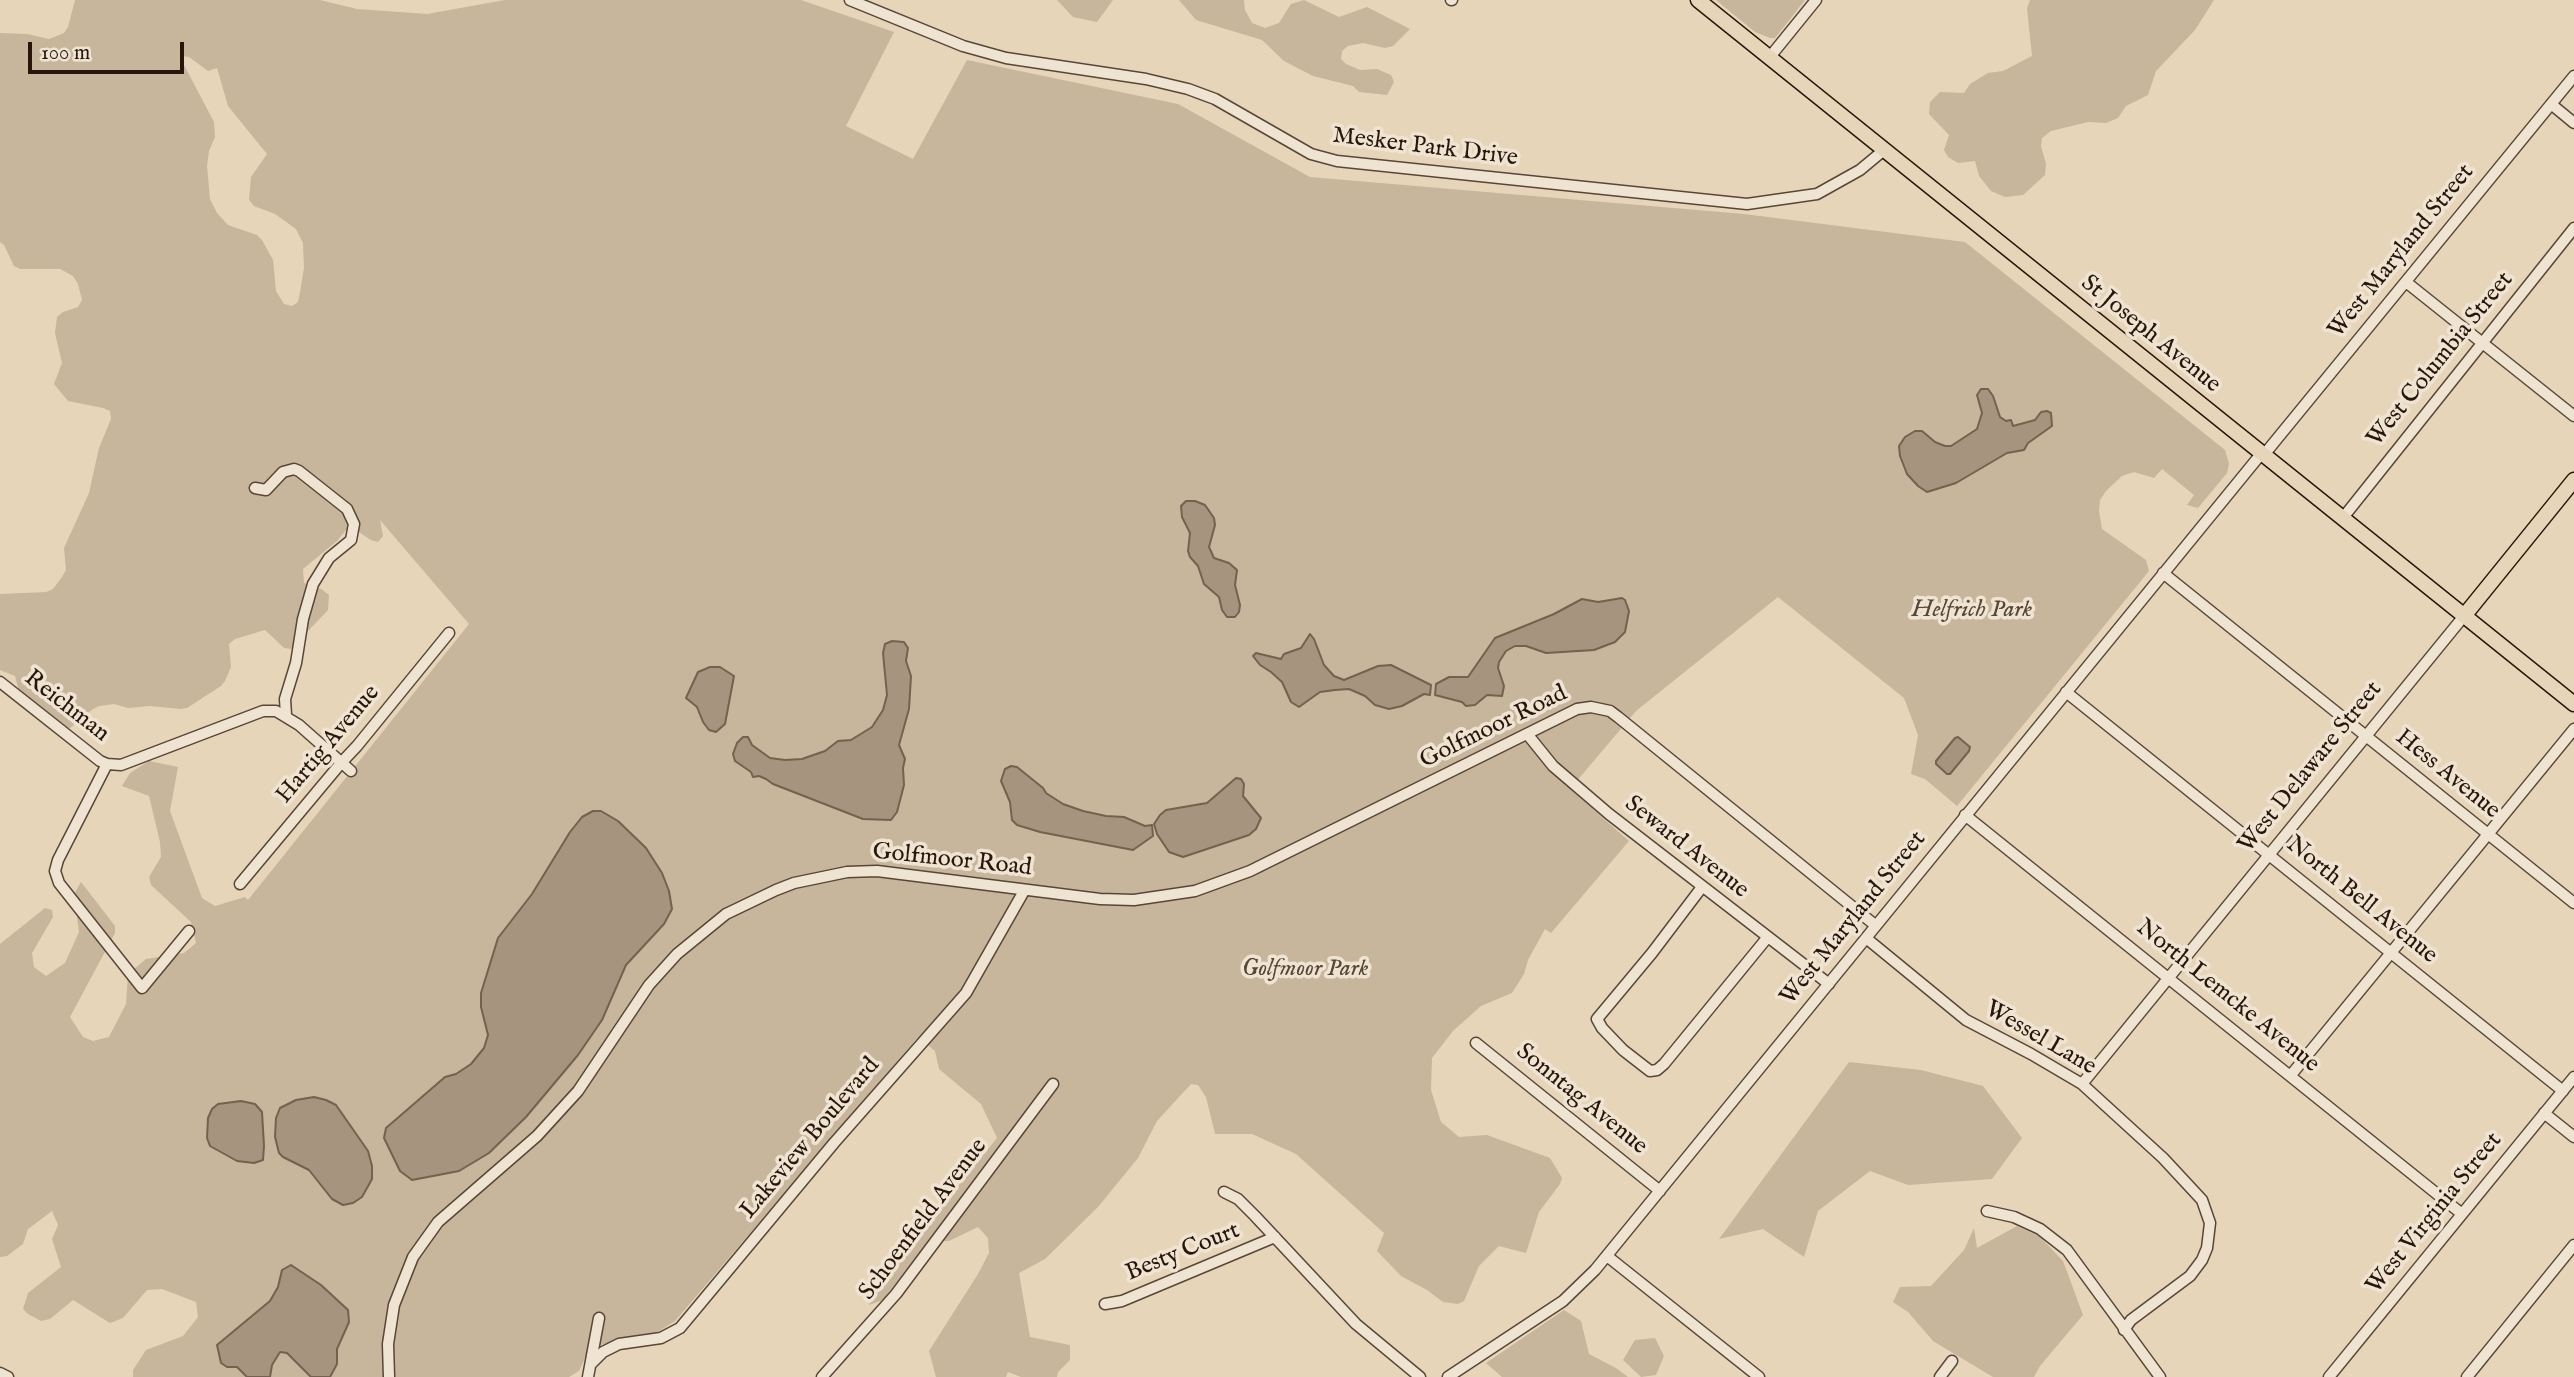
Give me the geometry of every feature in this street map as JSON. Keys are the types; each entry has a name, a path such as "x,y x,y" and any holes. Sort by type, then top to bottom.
{"main road":[{"name":"St Joseph Avenue","path":"1698,0 2574,704"},
{"name":"West Delaware Street","path":"2464,617 2574,480"}],"street":[{"name":"Mesker Park Drive","path":"850,0 963,46 1006,58 1146,79 1188,89 1214,100 1311,154 1337,161 1747,204 1817,194 1860,170 1884,150"},
{"path":"1769,58 1816,0"},
{"name":"West Maryland Street","path":"1448,1377 1563,1301 1607,1255 2163,573 2574,76"},
{"path":"2551,104 2574,123"},
{"name":"West Columbia Street","path":"2342,519 2574,228"},
{"path":"2406,282 2574,416"},
{"path":"255,488 267,490 283,472 294,469 347,509 354,524 351,540 330,558 313,584 303,619 296,663 285,699 286,715"},
{"name":"Hess Avenue","path":"2163,573 2574,903"},
{"name":"West Delaware Street","path":"2082,1084 2464,617"},
{"name":"Hartig Avenue","path":"240,884 357,747 449,633"},
{"name":"Reichman","path":"0,682 107,764"},
{"name":"North Bell Avenue","path":"2066,692 2563,1091"},
{"name":"Golfmoor Road","path":"389,1377 388,1344 394,1305 413,1256 428,1234 461,1200 514,1157 553,1118 596,1066 649,985 677,954 726,914 776,890 847,872 900,872 1024,891 1134,900 1195,891 1250,872 1577,709 1591,707 1605,709 1618,717 1875,925"},
{"path":"188,931 142,988 62,889 56,876 58,860 107,764 121,765 263,712 276,711 286,715 351,771"},
{"path":"2291,1075 2574,730"},
{"name":"Seward Avenue","path":"1528,735 1553,766 1628,831 1829,984"},
{"name":"North Lemcke Avenue","path":"1965,815 2462,1214"},
{"path":"1702,887 1597,1019 1601,1028 1650,1071 1657,1070 1664,1064 1767,938"},
{"name":"Lakeview Boulevard","path":"591,1364 596,1357 619,1344 661,1338 680,1328 834,1143 966,993 1024,891"},
{"name":"Wessel Lane","path":"1866,938 1966,1020 2082,1084 2171,1166 2202,1200 2210,1223 2207,1248 2202,1259 2190,1276 2131,1320 2124,1329"},
{"name":"Sonntag Avenue","path":"1476,1043 1660,1191"},
{"name":"West Virginia Street","path":"2329,1377 2574,1077"},
{"name":"Schoenfield Avenue","path":"822,1377 896,1294 1053,1084"},
{"path":"2544,1113 2574,1137"},
{"path":"1224,1192 1238,1199 1356,1324 1420,1377"},
{"path":"1987,1211 2014,1217 2050,1236 2067,1250 2160,1377"},
{"name":"Besty Court","path":"1105,1304 1122,1301 1275,1237"},
{"path":"2467,1377 2574,1245"},
{"path":"1607,1255 1759,1377"},
{"path":"588,1377 599,1318"},
{"path":"1940,1377 1952,1361"},
{"path":"0,1373 8,1377"}],"green space":[{"path":"75,0 320,0 357,9 427,14 505,0 801,0 894,32 846,126 913,159 967,60 1178,104 1310,177 1744,214 1965,242 2225,450 2229,464 2227,473 2198,508 2187,505 2194,495 2162,469 2154,478 2134,472 2122,476 2106,491 2100,500 2102,529 2146,560 2149,571 1957,806 1925,779 1911,774 1918,735 1904,698 1778,597 1636,711 1570,789 1629,841 1551,933 1545,929 1512,993 1481,1006 1453,1031 1432,1058 1431,1090 1441,1122 1459,1137 1487,1135 1550,1158 1562,1178 1539,1212 1526,1253 1499,1246 1479,1266 1464,1301 1458,1304 1443,1302 1401,1276 1377,1251 1384,1233 1296,1154 1252,1134 1215,1134 1206,1097 1198,1085 1191,1084 1157,1121 1138,1158 1098,1207 1045,1259 1019,1273 1030,1337 1070,1345 1070,1360 1058,1372 1057,1377 1021,1377 1008,1372 1006,1377 936,1377 929,1351 989,1253 988,1238 978,1227 949,1241 928,1241 883,1300 869,1305 878,1285 997,1138 981,1104 939,1069 935,1051 918,1037 675,1321 656,1333 590,1347 579,1371 569,1377 133,1377 133,1370 146,1350 183,1336 198,1317 196,1302 162,1289 147,1290 123,1318 110,1323 73,1300 50,1319 41,1321 28,1314 23,1309 28,1293 61,1267 52,1239 58,1225 52,1211 28,1229 23,1244 7,1256 0,1257 0,944 45,908 52,910 53,917 32,953 34,967 46,976 65,963 79,932 74,894 81,882 115,926 115,933 70,1017 83,1037 93,1041 109,1037 126,1004 128,974 146,959 184,953 196,943 191,922 151,885 149,877 161,857 160,842 149,796 122,786 130,773 149,761 178,767 170,811 202,898 215,906 245,897 248,900 469,624 380,520 383,536 378,542 353,528 346,530 337,541 303,569 304,583 329,595 328,610 291,649 284,648 265,630 235,639 229,644 231,667 225,681 187,708 128,708 114,704 99,706 70,728 63,728 19,691 15,676 0,670 0,594 46,592 53,589 62,577 66,570 64,548 89,493 99,448 111,419 110,411 103,408 68,401 54,384 62,363 55,333 57,317 78,307 82,300 73,276 60,269 20,269 14,266 0,242 0,33 27,34 49,39 64,33","holes":["182,56 189,57 208,71 217,68 228,106 267,154 251,177 249,200 254,206 275,214 296,229 303,243 304,268 300,292 298,302 292,306 284,304 276,291 273,260 262,240 257,235 228,225 217,213 210,199 207,166 215,137 214,122 183,63"]},
{"path":"1057,0 1113,0 1097,22 1073,17"},
{"path":"1179,0 1244,0 1245,10 1252,23 1265,28 1279,23 1291,4 1304,0 1339,17 1367,7 1410,29 1393,46 1385,48 1363,43 1348,46 1342,51 1341,59 1346,64 1360,70 1377,69 1391,75 1394,82 1387,95 1359,92 1353,86 1313,76 1284,61 1262,40 1196,20"},
{"path":"1716,0 1805,0 1775,38 1770,38 1755,32"},
{"path":"2030,0 2214,0 2195,30 2156,71 2148,95 2126,106 2118,118 2106,123 2088,122 2051,131 2042,138 2045,175 2023,195 2005,197 1991,191 1979,176 1975,161 1958,163 1948,157 1944,150 1949,135 1929,114 1930,102 1940,92 1964,93 1970,84 1988,73 2003,71 2032,56 2027,8"},
{"path":"1849,1062 1921,1070 1983,1086 2022,1138 1992,1179 1908,1185 1870,1171 1818,1211 1804,1257 1763,1229 1719,1239"},
{"path":"2017,1226 2040,1237 2063,1261 2083,1315 2040,1366 2034,1377 1993,1377 1933,1341 1908,1312 1893,1302 1900,1287 1931,1286 1964,1250 1974,1228 1977,1248"},
{"path":"1564,1310 1581,1321 1589,1354 1628,1377 1502,1377 1486,1363"},
{"path":"1655,1338 1664,1356 1656,1375 1641,1377 1623,1360 1635,1340"}],"shaded area":[{"path":"1981,389 1988,389 2000,417 2006,421 2011,420 2013,426 2035,420 2041,412 2047,411 2051,413 2052,426 2028,443 2024,450 2007,453 1956,483 1927,492 1907,474 1899,446 1905,437 1915,431 1922,431 1935,442 1951,446 1977,429 1982,413 1977,395"},
{"path":"1186,501 1205,505 1214,518 1215,525 1209,547 1214,558 1229,563 1237,570 1235,585 1240,605 1235,617 1227,617 1219,597 1204,584 1198,566 1190,557 1190,533 1182,517 1181,506"},
{"path":"1622,598 1629,611 1625,632 1615,642 1594,650 1546,653 1526,646 1515,646 1506,651 1499,662 1498,668 1504,686 1502,696 1487,695 1475,705 1466,706 1462,702 1435,695 1436,684 1449,677 1468,677 1495,638 1554,614 1582,599 1598,602"},
{"path":"1310,634 1324,665 1334,676 1344,680 1378,666 1391,665 1431,685 1430,695 1424,694 1402,706 1389,709 1375,705 1365,696 1349,689 1335,690 1320,692 1299,707 1291,702 1282,682 1253,656 1256,653 1281,659 1284,654 1301,648"},
{"path":"892,641 904,642 908,648 906,661 911,676 909,709 899,745 905,759 904,785 897,812 891,820 863,819 759,776 753,777 751,772 735,761 733,754 737,743 743,737 748,737 752,745 770,758 802,759 825,751 838,741 851,740 872,727 883,710 887,695 883,653 885,644"},
{"path":"710,667 720,667 734,676 725,724 716,732 709,730 697,707 686,698 698,672"},
{"path":"1958,737 1970,747 1969,751 1950,774 1947,774 1936,761"},
{"path":"1017,767 1063,804 1106,816 1124,817 1145,826 1152,825 1153,836 1133,850 1017,825 1012,820 1010,802 1001,781 1005,769"},
{"path":"1236,778 1241,779 1244,784 1243,796 1261,818 1256,829 1249,835 1183,857 1169,852 1154,824 1160,815 1166,810 1207,803"},
{"path":"593,811 601,811 618,821 646,848 662,873 672,909 664,924 626,965 602,1020 578,1055 526,1117 489,1153 459,1171 412,1180 400,1171 384,1138 386,1128 445,1077 456,1074 471,1064 484,1048 488,1035 481,1007 481,993 498,938 532,894 570,832 582,817"},
{"path":"314,1097 336,1105 368,1151 372,1179 362,1197 353,1203 343,1205 332,1199 309,1170 279,1153 275,1137 276,1118 280,1108 296,1100"},
{"path":"241,1101 255,1104 262,1112 263,1160 254,1163 237,1161 210,1146 207,1138 208,1118 212,1109 218,1104"},
{"path":"291,1265 321,1285 348,1310 349,1322 337,1349 337,1364 330,1377 311,1377 287,1353 280,1352 272,1365 270,1377 247,1377 237,1367 227,1367 221,1363 217,1345 270,1301 278,1287 282,1270"}],"park label":[{"name":"Helfrich Park","path":"1972,611"},
{"name":"Golfmoor Park","path":"1305,970"}]}
